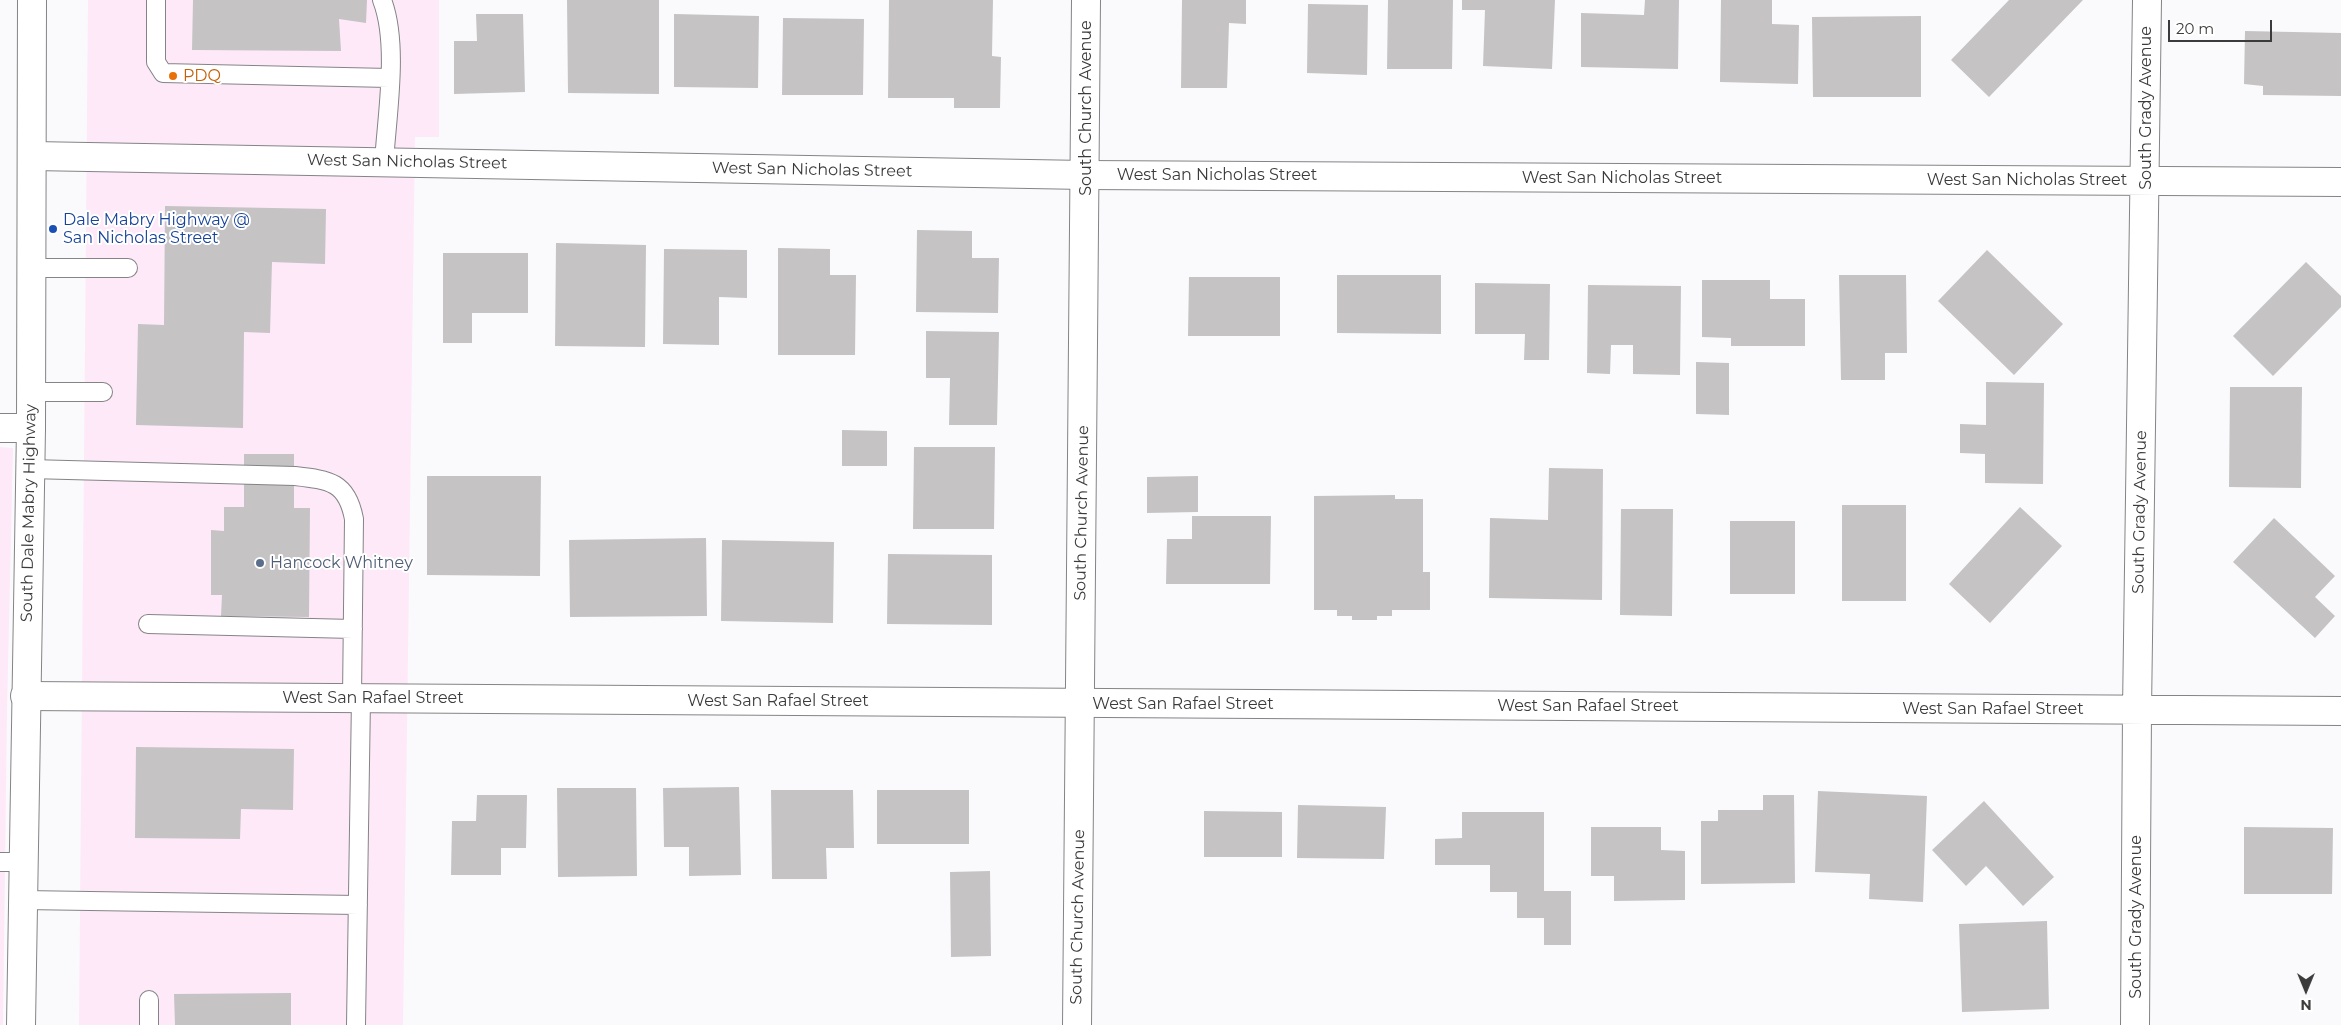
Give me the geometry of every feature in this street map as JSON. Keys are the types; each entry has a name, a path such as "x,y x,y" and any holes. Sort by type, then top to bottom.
{"street":[{"name":"South Dale Mabry Highway","path":"21,1025 22,900 12,862 25,696 31,428 32,0"},
{"name":"South Church Avenue","path":"1077,1025 1086,0"},
{"name":"South Grady Avenue","path":"2135,1025 2137,710 2146,181 2147,0"},
{"name":"West San Nicholas Street","path":"33,156 1085,175 2341,182"},
{"path":"0,428 31,428"},
{"name":"West San Rafael Street","path":"25,696 2341,711"}],"lane":[{"path":"156,0 156,62 163,73 389,78"},
{"path":"382,0 386,10 391,41 384,162"},
{"path":"32,268 128,268"},
{"path":"31,392 103,392"},
{"path":"30,469 295,476 325,480 345,492 351,504 354,519 353,629 357,698 358,904 356,1025"},
{"path":"148,624 353,629"},
{"path":"22,900 358,904"},
{"path":"149,1000 149,1025"}],"shaded area":[{"path":"88,0 439,0 439,137 415,137 403,1025 79,1025"},
{"path":"0,447 13,448 3,1025 0,1025"}],"building":[{"path":"193,0 367,0 366,23 339,19 341,51 192,50"},
{"path":"567,0 659,0 659,94 568,93"},
{"path":"889,0 993,0 992,56 1001,57 1000,108 954,108 954,98 888,98"},
{"path":"1182,0 1246,0 1246,24 1229,23 1227,88 1181,88"},
{"path":"1388,0 1453,0 1452,69 1387,69"},
{"path":"1462,0 1555,0 1552,69 1483,66 1485,10 1462,10"},
{"path":"1645,0 1679,0 1678,69 1581,67 1581,13 1644,15"},
{"path":"1721,0 1772,0 1772,24 1799,25 1798,84 1720,82"},
{"path":"2009,0 2083,0 1989,97 1951,60"},
{"path":"1308,4 1368,5 1367,75 1307,73"},
{"path":"476,14 523,14 525,92 454,94 454,41 477,41"},
{"path":"674,14 759,16 758,88 674,87"},
{"path":"1921,16 1921,97 1813,97 1812,17"},
{"path":"783,18 864,19 863,95 782,95"},
{"path":"2245,31 2341,33 2341,96 2263,95 2263,86 2244,84"},
{"path":"165,206 326,209 325,264 272,262 270,333 244,332 243,428 136,425 138,324 164,325"},
{"path":"917,230 972,231 972,258 999,258 998,313 916,312"},
{"path":"556,243 646,245 645,347 555,346"},
{"path":"778,248 830,249 830,275 856,275 855,355 778,355"},
{"path":"664,249 747,250 747,298 719,297 719,345 663,344"},
{"path":"1987,250 2063,324 2014,375 1938,301"},
{"path":"443,253 528,253 528,313 472,313 472,343 443,343"},
{"path":"2306,262 2341,296 2341,307 2273,376 2233,336"},
{"path":"1337,275 1441,275 1441,334 1337,333"},
{"path":"1839,275 1906,275 1907,353 1885,353 1885,380 1841,380"},
{"path":"1189,277 1280,277 1280,336 1188,336"},
{"path":"1702,280 1770,280 1770,299 1805,299 1805,346 1731,346 1731,338 1702,337"},
{"path":"1475,283 1550,284 1549,360 1524,360 1525,334 1475,334"},
{"path":"1588,285 1681,286 1680,375 1633,374 1633,345 1611,345 1610,374 1587,373"},
{"path":"926,331 999,332 997,425 949,425 950,378 926,378"},
{"path":"1696,362 1729,363 1729,415 1696,414"},
{"path":"1986,382 2044,383 2043,484 1985,483 1985,454 1960,453 1960,424 1986,425"},
{"path":"2230,387 2302,387 2301,488 2229,487"},
{"path":"842,430 887,431 887,466 842,466"},
{"path":"914,447 995,447 994,529 913,529"},
{"name":"Hancock Whitney","path":"244,454 294,454 294,508 310,508 309,617 221,616 222,595 211,595 211,530 224,531 224,507 244,507"},
{"path":"1549,468 1603,469 1602,600 1489,598 1490,518 1548,520"},
{"path":"427,476 541,476 540,576 427,575"},
{"path":"1198,476 1198,512 1147,513 1147,477"},
{"path":"1395,495 1395,499 1423,499 1423,572 1430,572 1430,610 1392,610 1392,616 1377,616 1377,620 1352,620 1352,616 1337,616 1337,610 1314,610 1314,496"},
{"path":"1842,505 1906,505 1906,601 1842,601"},
{"path":"2020,507 2062,546 1990,623 1949,584"},
{"path":"1621,509 1673,509 1672,616 1620,615"},
{"path":"1192,516 1271,516 1270,584 1166,584 1167,539 1192,539"},
{"path":"2274,518 2335,576 2315,597 2335,616 2315,638 2233,562"},
{"path":"1730,521 1795,521 1795,594 1730,594"},
{"path":"706,538 707,616 570,617 569,540"},
{"path":"722,540 834,542 833,623 721,621"},
{"path":"888,554 992,555 992,625 887,624"},
{"path":"136,747 294,749 293,810 241,809 240,839 135,838"},
{"path":"739,787 741,875 689,876 689,847 664,847 663,788"},
{"path":"557,788 636,788 637,876 558,877"},
{"path":"771,790 853,790 854,848 826,848 827,879 772,879"},
{"path":"877,790 969,790 969,844 877,844"},
{"path":"1818,791 1927,796 1923,902 1869,899 1870,874 1815,872"},
{"path":"477,795 527,795 526,848 501,848 501,875 451,875 452,821 476,821"},
{"path":"1763,795 1794,795 1795,883 1701,884 1701,821 1718,821 1718,810 1763,810"},
{"path":"1984,801 2054,877 2023,906 1986,866 1966,886 1932,850"},
{"path":"1298,805 1386,807 1384,859 1297,858"},
{"path":"1204,811 1282,812 1282,857 1204,857"},
{"path":"1462,812 1544,812 1544,891 1571,891 1571,945 1544,945 1544,918 1517,918 1517,892 1490,892 1490,865 1435,865 1435,839 1462,838"},
{"path":"1591,827 1661,827 1661,850 1685,851 1685,900 1614,901 1614,876 1591,876"},
{"path":"2244,827 2333,828 2332,894 2244,894"},
{"path":"990,871 991,956 951,957 950,872"},
{"path":"2047,921 2049,1009 1962,1012 1959,924"},
{"path":"291,993 291,1025 175,1025 174,994"}],"place":[{"name":"PDQ","path":"173,76"},
{"name":"Dale Mabry Highway @ San Nicholas Street","path":"53,229"},
{"name":"Hancock Whitney","path":"260,563"}]}
